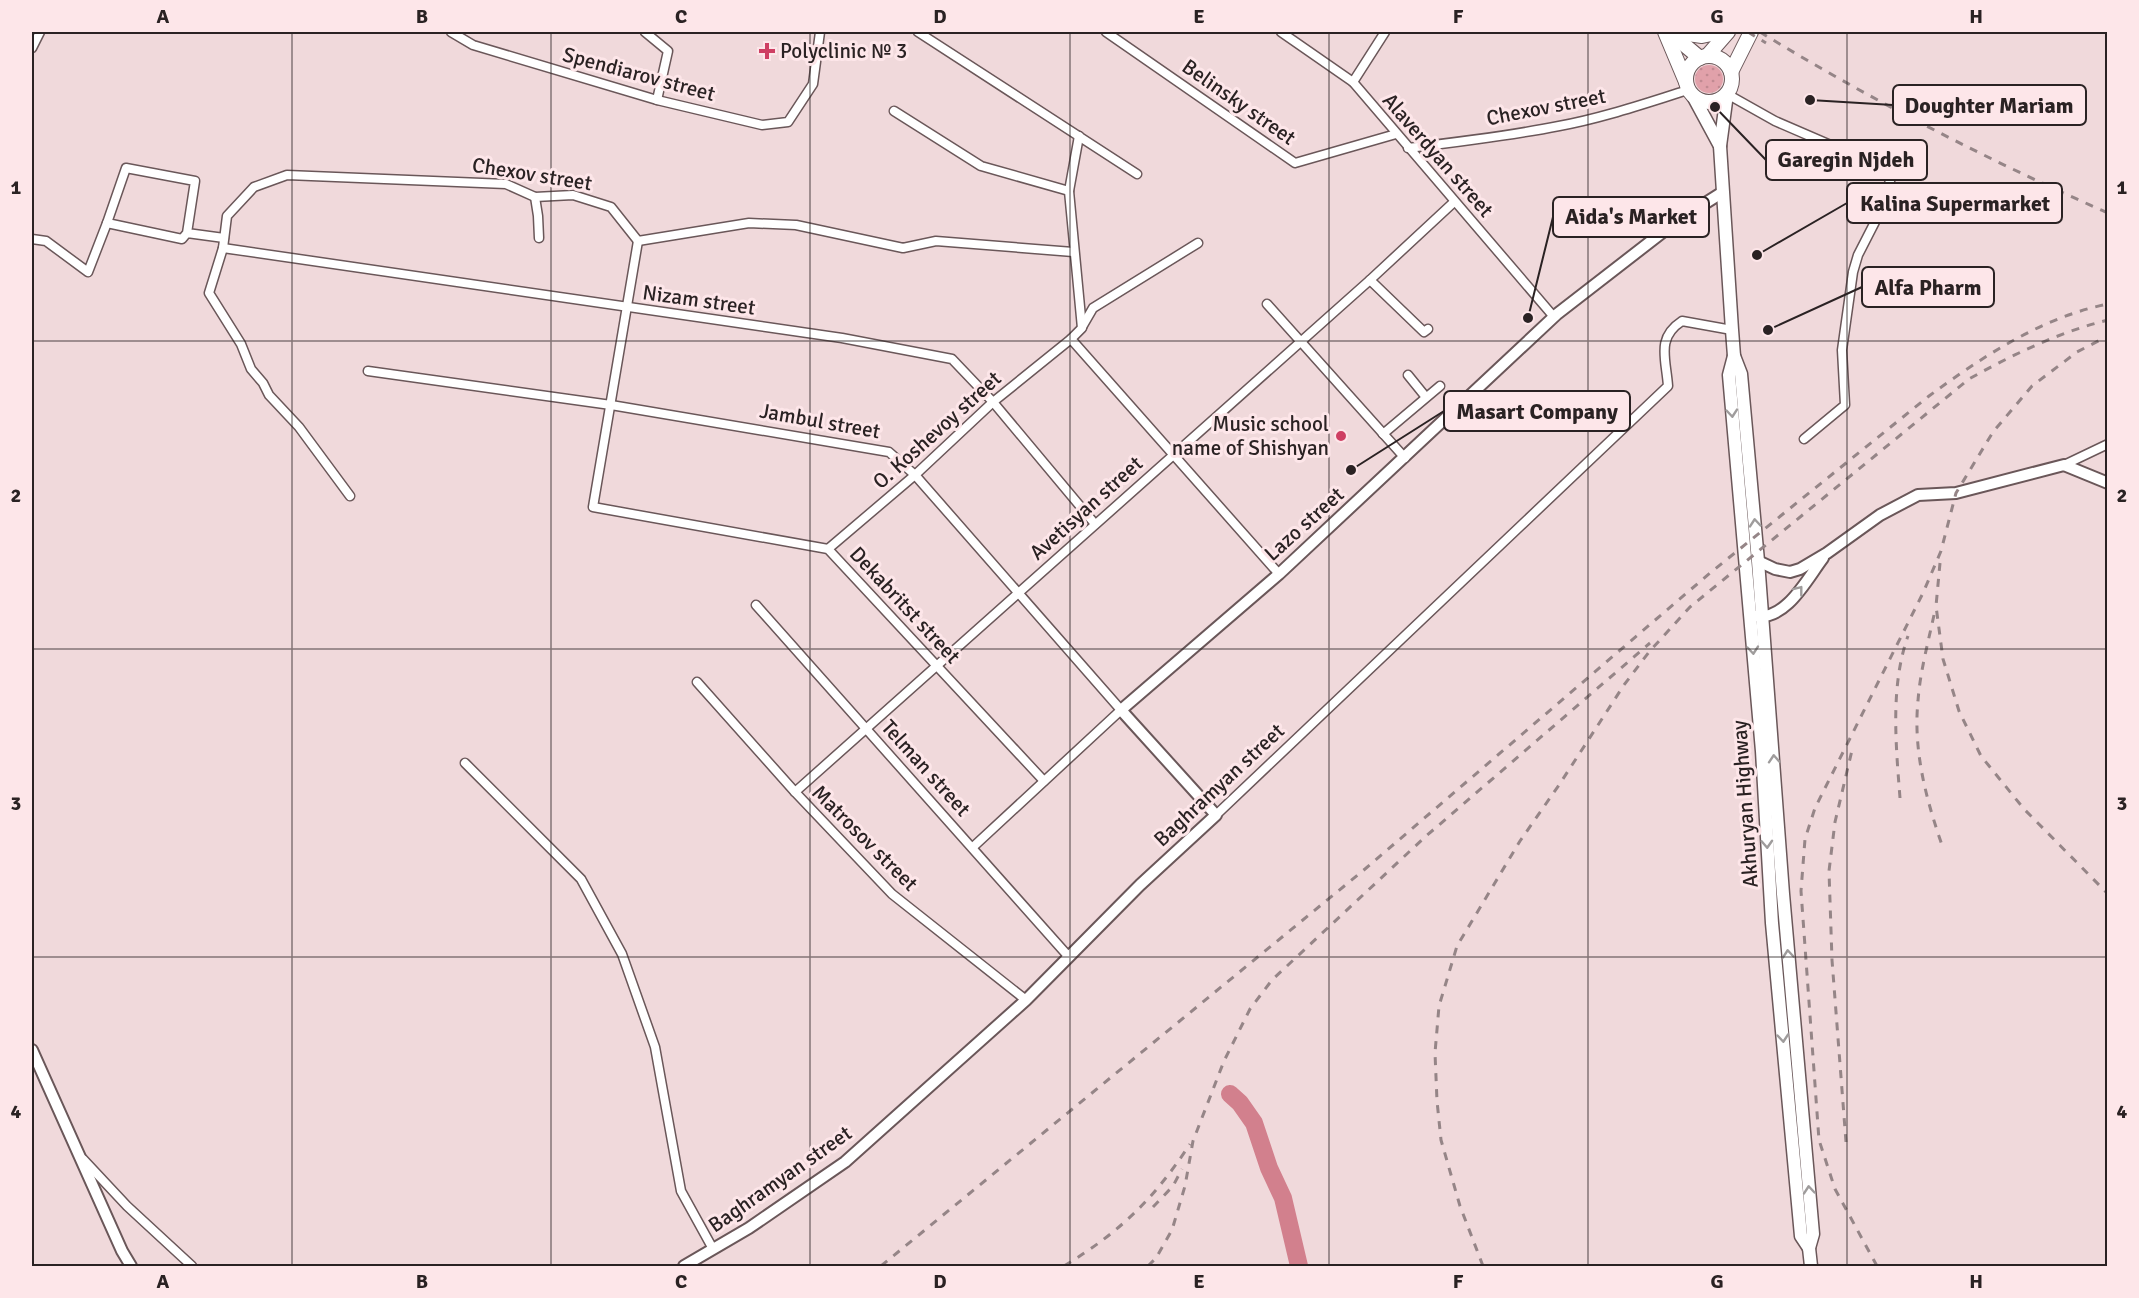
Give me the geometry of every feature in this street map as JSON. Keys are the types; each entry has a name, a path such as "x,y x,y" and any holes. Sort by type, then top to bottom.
{"highway":[{"path":"1666,32 1703,57 1722,60 1731,72"},
{"path":"1666,32 1689,90 1707,102 1721,99 1727,94 1731,87 1731,72 1751,32"},
{"path":"1674,32 1701,36 1721,32"},
{"path":"1689,90 1689,68 1728,32"}],"main road":[{"name":"Akhuryan Highway","path":"1689,90 1720,146 1734,356 1741,374 1758,561 1757,616"},
{"path":"1720,146 1727,94"},
{"name":"Akhuryan Highway","path":"1734,356 1729,375 1757,616 1783,894 1813,1234 1809,1248 1811,1266"}],"street":[{"path":"32,48 40,32"},
{"name":"Spendiarov street","path":"451,32 473,45 657,100 762,125 788,122 813,84 820,32"},
{"path":"645,32 668,51 657,100"},
{"path":"918,32 1137,174"},
{"name":"Belinsky street","path":"1106,32 1295,163 1396,134"},
{"name":"Alaverdyan street","path":"1281,32 1353,82 1554,317"},
{"path":"1353,82 1385,32"},
{"name":"Chexov street","path":"1408,148 1499,137 1560,126 1609,115 1689,90"},
{"path":"1727,94 1775,121 1893,172 1878,216 1858,255 1853,272 1842,350 1845,405 1804,439"},
{"path":"894,111 981,166 1069,191"},
{"path":"1079,136 1069,191 1082,328"},
{"path":"32,239 46,241 88,272 126,168 195,181 187,233"},
{"name":"Chexov street","path":"350,496 300,427 268,394 263,383 251,369 241,344 209,293 223,243 227,216 254,187 287,175 506,184 535,197 573,195 610,207 638,241"},
{"name":"Lazo street","path":"973,847 1121,710 1279,574 1554,317 1677,221 1723,192"},
{"path":"535,197 539,238"},
{"name":"Avetisyan street","path":"795,792 1370,280 1454,202"},
{"name":"Nizam street","path":"107,223 182,239 187,233 223,243 627,308 842,338 952,359 993,402 1095,524"},
{"path":"611,405 638,241 749,223 796,225 903,248 936,241 1073,252"},
{"path":"1082,328 1093,308 1198,243"},
{"path":"1370,280 1424,332 1428,329"},
{"path":"1267,304 1405,458"},
{"name":"Baghramyan street","path":"684,1266 749,1228 845,1162 1026,1000 1140,885 1668,386 1665,340 1671,329 1682,321 1732,330"},
{"name":"O. Koshevoy street","path":"828,549 915,475 993,402 1082,328"},
{"path":"1071,339 1279,574"},
{"name":"Jambul street","path":"368,371 611,405 889,452 915,475 1121,710 1216,814"},
{"path":"1408,375 1425,396"},
{"path":"1383,434 1425,396 1440,386"},
{"name":"Dekabritst street","path":"611,405 593,507 828,549 1044,781"},
{"path":"1758,561 1775,569 1790,572 1827,553 1880,514 1918,495 1956,493 2064,465 2108,444"},
{"path":"2064,465 2108,483"},
{"path":"1757,616 1775,614 1785,606 1827,553"},
{"name":"Telman street","path":"756,605 1069,957"},
{"name":"Matrosov street","path":"697,682 795,792 892,894 1026,1000"},
{"path":"465,763 581,879 622,954 655,1047 681,1191 713,1249"},
{"path":"32,1050 131,1266"},
{"path":"77,1152 127,1206 192,1266"}],"shaded area":[{"path":"1709,65 1719,69 1723,79 1719,89 1709,93 1699,89 1695,79 1699,69"}],"waterway":[{"path":"1230,1094 1240,1103 1254,1123 1269,1168 1283,1198 1299,1266"}],"railway":[{"path":"1748,32 1766,43"},
{"path":"1760,32 1844,82 1931,128 2108,213"},
{"path":"881,1266 1365,869 1710,573 1929,396 2014,340 2060,318 2108,304"},
{"path":"1483,1266 1460,1206 1441,1140 1435,1053 1439,1006 1457,946 1520,841 1624,685 1649,652 1690,607 1969,379 2036,345 2108,320"},
{"path":"1877,1266 1835,1189 1819,1140 1801,891 1805,839 1815,808 1923,593 1941,551 1956,493 1993,432 2032,386 2077,352 2108,336"},
{"path":"1940,563 1936,606 1943,659 1959,711 1981,756 2024,809 2108,894"},
{"path":"1934,615 1919,690 1917,738 1926,792 1942,845"},
{"path":"1900,798 1896,716 1899,675 1908,636"},
{"path":"1148,1266 1156,1258 1172,1230 1185,1186 1193,1141 1224,1061 1250,1009 1272,980 1425,837 1650,643"},
{"path":"1846,1142 1832,960 1829,871 1835,822 1853,746"},
{"path":"1064,1266 1102,1240 1134,1213 1177,1164 1190,1144"},
{"path":"1153,1207 1173,1186 1182,1169"}],"place":[{"name":"Polyclinic № 3","path":"767,51"},
{"name":"Doughter Mariam","path":"1810,100"},
{"name":"Garegin Njdeh","path":"1715,107"},
{"name":"Kalina Supermarket","path":"1757,255"},
{"name":"Aida's Market","path":"1528,318"},
{"name":"Alfa Pharm","path":"1768,330"},
{"name":"Music school name of Shishyan","path":"1341,436"},
{"name":"Masart Company","path":"1351,470"}]}
